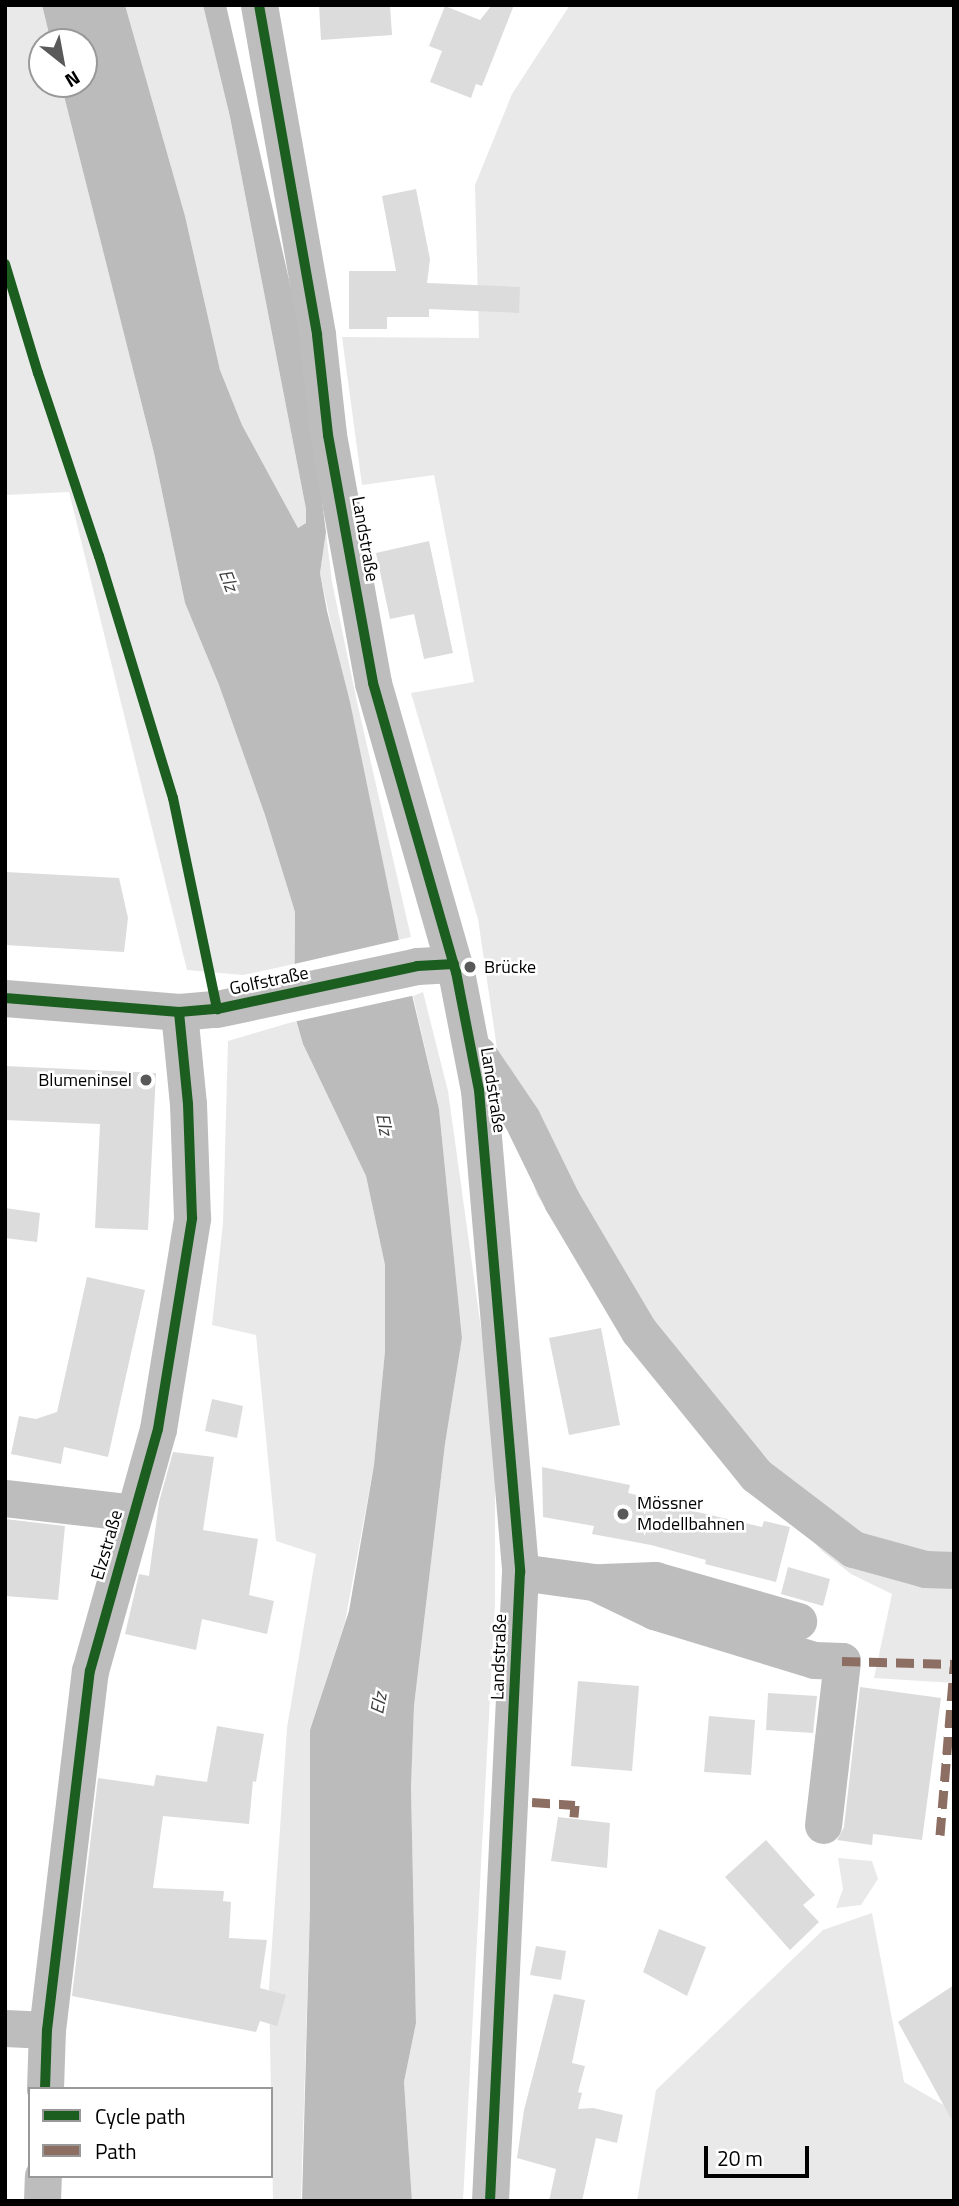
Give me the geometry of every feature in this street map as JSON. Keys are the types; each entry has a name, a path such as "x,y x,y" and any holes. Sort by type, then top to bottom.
{"street":[{"name":"Landstraße","path":"259,5 317,335 328,435 373,683 454,964 479,1090 520,1572 490,2201"},
{"name":"Golfstraße","path":"5,998 179,1012 249,1004 417,966 454,964"},
{"name":"Elzstraße","path":"45,2087 47,2030 90,1671 158,1430 192,1218 188,1104 179,1012"},
{"name":"Landstraße","path":"467,1038 522,1119 562,1201 639,1331 756,1475 853,1549 925,1569 954,1570"},
{"path":"5,1498 134,1513"},
{"path":"520,1572 594,1582 655,1580 797,1622"},
{"path":"594,1582 654,1611 814,1660 842,1661 823,1825"},
{"path":"5,2028 47,2030"},
{"path":"42,2201 43,2178"}],"shaded area":[{"path":"5,5 42,5 48,28 28,28 28,98 65,98 154,453 185,603 219,685 265,815 295,912 294,964 243,975 187,970 69,492 5,495"},
{"path":"125,5 203,5 230,117 306,509 306,523 298,528 242,425 220,370 185,216"},
{"path":"570,5 954,5 954,1683 874,1678 892,1594 851,1574 822,1551 605,1292 537,1195 500,1069 478,919 411,693 474,682 434,475 362,485 342,337 479,338 475,185 512,94"},
{"path":"326,532 332,582 357,702 411,937 399,940 320,573"},
{"path":"423,992 448,1091 487,1372 495,1459 495,1604 463,2201 412,2201 404,2082 416,2023 411,1788 414,1706 445,1444 462,1338 439,1109 413,996"},
{"path":"296,1021 303,1044 366,1176 385,1265 385,1351 374,1465 345,1622 310,1730 310,1907 301,2201 273,2201 273,2087 271,2087 269,1987 287,1728 316,1554 276,1541 256,1335 212,1325 223,1223 228,1041"},
{"path":"838,1858 872,1861 878,1879 861,1905 836,1908 843,1889"},
{"path":"872,1913 904,2082 954,2111 954,2201 637,2201 656,2090 823,1930"}],"water":[{"name":"Elz","path":"42,5 125,5 185,216 220,370 242,425 298,528 306,523 306,509 230,117 203,5 226,5 299,323 326,532 320,573 327,611 350,702 399,940 439,1109 462,1338 445,1444 414,1706 411,1788 416,2023 404,2082 412,2201 302,2201 310,1907 310,1730 349,1611 374,1465 385,1351 385,1265 366,1176 303,1044 294,1013 295,912 265,815 219,685 185,603 154,453 65,98 98,98 98,28 48,28"}],"pier":[{"path":"403,939 416,995 293,1022 290,965"}],"building":[{"path":"319,5 390,5 392,35 321,40"},
{"path":"492,5 514,5 482,86 476,84 471,98 430,82 442,51 429,46 445,6 480,20"},
{"path":"416,189 430,259 427,283 520,287 519,313 429,309 429,317 387,317 387,329 349,329 349,271 396,271 382,196"},
{"path":"429,541 453,653 424,659 414,614 390,619 376,553"},
{"path":"5,872 119,878 128,918 124,952 5,945"},
{"path":"5,1066 156,1073 148,1230 95,1228 100,1124 5,1120"},
{"path":"5,1208 40,1213 37,1242 5,1238"},
{"path":"87,1277 145,1290 108,1457 64,1447 61,1464 11,1454 19,1416 36,1419 57,1412"},
{"path":"601,1328 620,1425 569,1435 549,1338"},
{"path":"212,1399 243,1406 237,1438 205,1431"},
{"path":"173,1452 214,1457 203,1530 258,1539 249,1595 274,1601 267,1634 202,1619 196,1650 125,1634 139,1574 149,1576 159,1502"},
{"path":"542,1467 630,1485 628,1493 695,1508 693,1511 762,1527 764,1521 790,1527 776,1582 705,1564 706,1560 651,1545 592,1534 594,1526 543,1517"},
{"path":"5,1519 65,1526 58,1600 5,1596"},
{"path":"788,1567 830,1579 823,1606 781,1594"},
{"path":"578,1681 639,1686 632,1771 571,1766"},
{"path":"860,1687 941,1698 922,1840 873,1834 872,1845 837,1840 844,1827"},
{"path":"768,1693 817,1696 813,1733 766,1730"},
{"path":"709,1716 755,1720 751,1775 704,1772"},
{"path":"217,1726 264,1734 256,1782 253,1781 249,1824 163,1816 153,1888 224,1891 223,1901 231,1902 229,1938 267,1940 260,1988 286,1995 277,2026 260,2021 256,2032 72,1996 98,1778 154,1786 156,1775 207,1782"},
{"path":"558,1817 610,1823 607,1868 551,1861"},
{"path":"766,1840 815,1895 803,1905 819,1922 790,1950 725,1877"},
{"path":"659,1929 706,1947 687,1996 643,1972"},
{"path":"536,1946 566,1951 561,1980 530,1975"},
{"path":"954,1985 954,2124 898,2022"},
{"path":"554,1994 585,2000 572,2063 585,2066 578,2092 582,2093 578,2109 593,2108 623,2115 617,2143 596,2138 582,2201 549,2201 556,2169 517,2158 524,2110"}],"marked path":[{"path":"842,1661 954,1664"},
{"path":"940,1835 954,1667"},
{"path":"532,1802 575,1805 574,1817"}],"cycle path":[{"path":"259,5 317,335 328,435 373,683 456,972 479,1090 520,1572 490,2201"},
{"path":"5,264 173,798 217,1009"},
{"path":"5,998 179,1012 217,1009 417,966 454,964"},
{"path":"45,2087 47,2030 90,1671 158,1429 192,1218 188,1104 179,1012"}],"place":[{"name":"Brücke","path":"470,967"},
{"name":"Blumeninsel","path":"146,1080"},
{"name":"Mössner Modellbahnen","path":"623,1514"}]}
